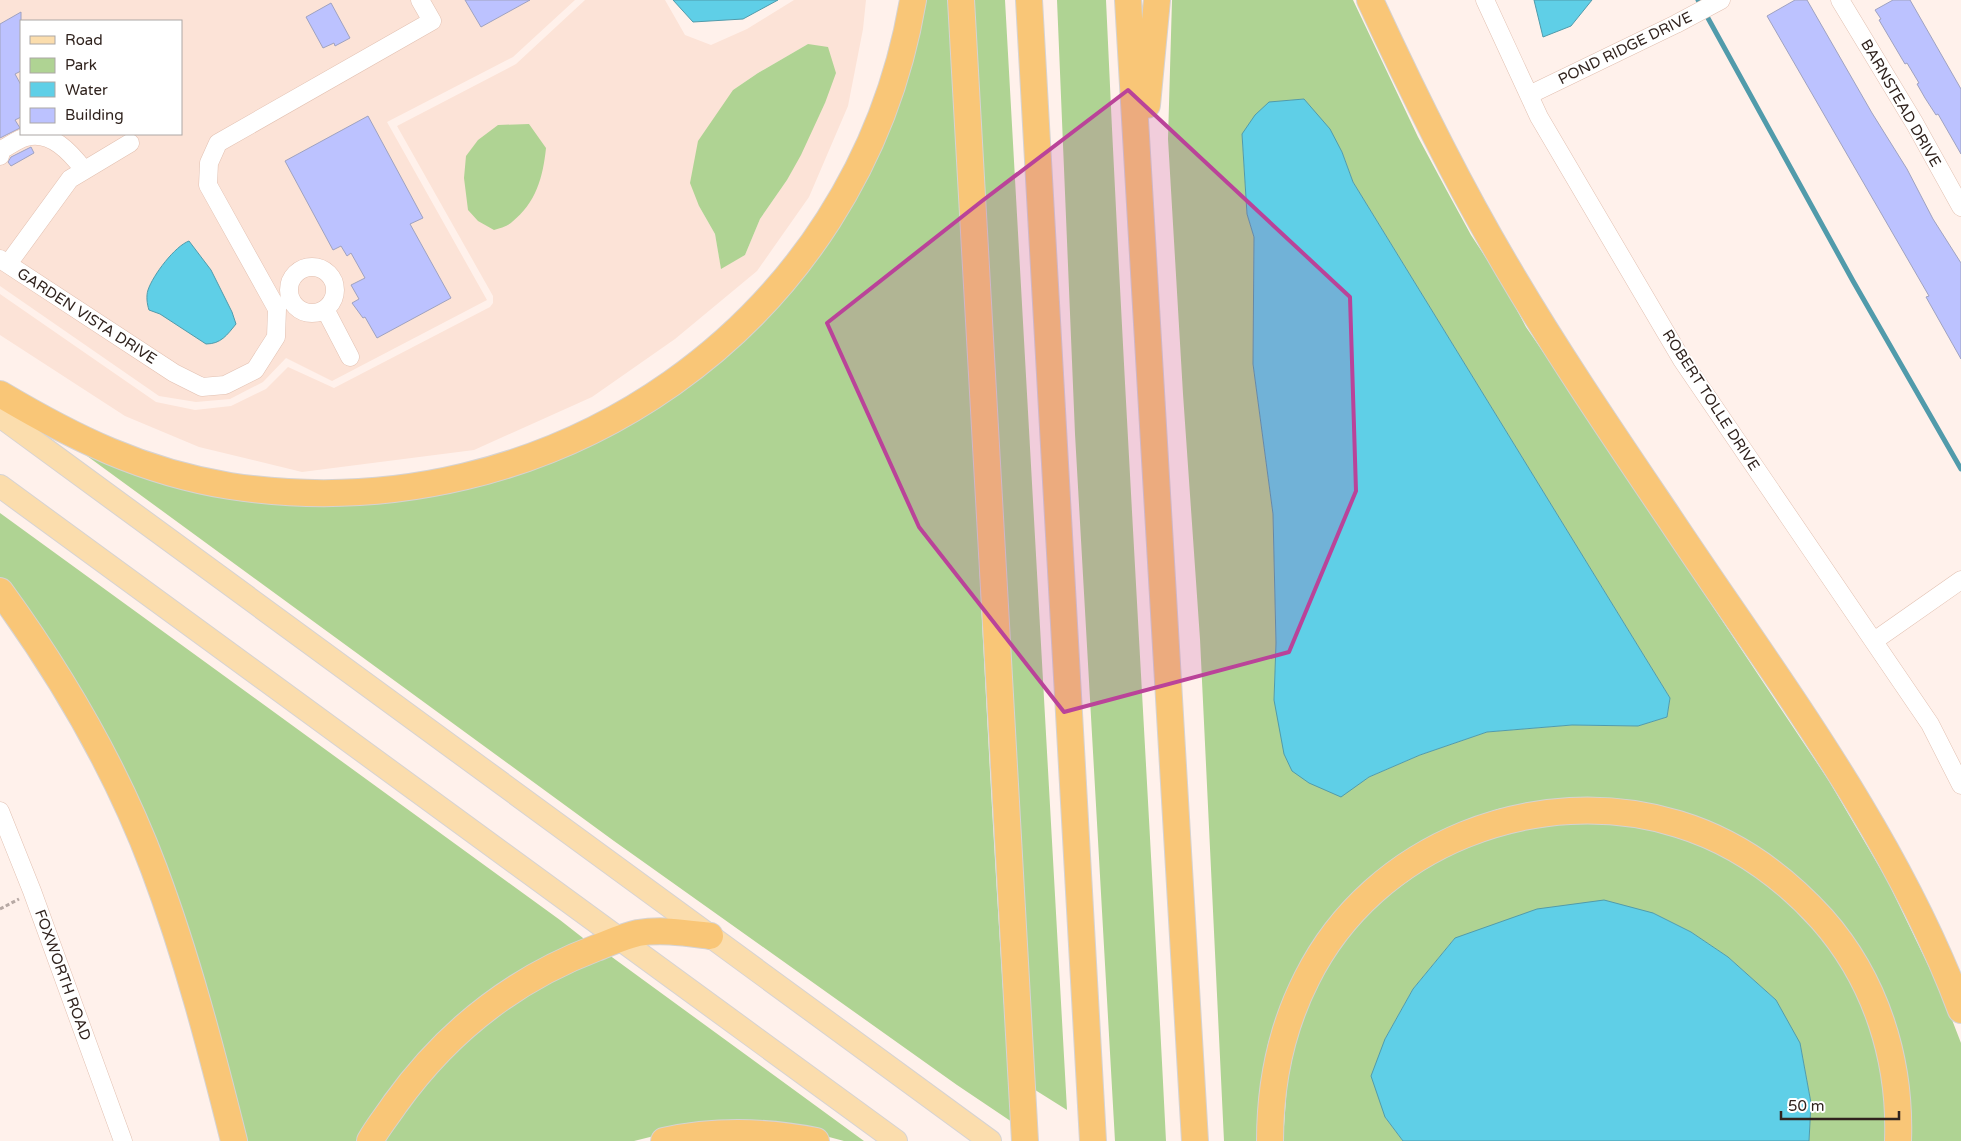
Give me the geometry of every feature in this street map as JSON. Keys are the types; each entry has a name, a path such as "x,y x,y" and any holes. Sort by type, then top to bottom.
{"highway":[{"path":"0,394 53,425 110,452 187,477 270,491 309,494 349,494 419,487 510,465 566,443 628,411 661,391 693,368 721,345 753,314 806,253 846,191 863,159 882,114 902,50 913,0"},
{"path":"962,0 1025,1141"},
{"path":"1029,0 1092,1131"},
{"path":"1128,0 1195,1141"},
{"path":"1139,186 1157,0"},
{"path":"1370,0 1410,87 1454,172 1507,267 1558,352 1852,791 1909,896 1934,947 1961,1010"},
{"path":"0,591 60,681 104,759 149,858 173,922 191,980 234,1141"},
{"path":"1270,1141 1274,1081 1280,1048 1292,1011 1307,976 1346,919 1391,876 1437,846 1469,832 1502,821 1571,810 1606,810 1639,815 1678,824 1715,838 1759,863 1783,880 1811,906 1848,952 1876,1006 1888,1040 1895,1076 1899,1111 1898,1141"},
{"path":"370,1141 411,1081 449,1040 491,1004 538,974 620,939 637,934 670,932 710,936"},
{"path":"664,1141 682,1137 733,1132 763,1133 816,1141"}],"main road":[{"path":"0,416 990,1141"},
{"path":"0,486 896,1141"}],"street":[{"path":"284,305 208,185 210,163 218,143 432,21 420,0"},
{"name":"ROBERT TOLLE DRIVE","path":"1485,0 1539,117 1682,360 1930,724 1961,785"},
{"name":"POND RIDGE DRIVE","path":"1529,95 1722,0"},
{"name":"BARNSTEAD DRIVE","path":"1840,0 1915,124 1961,207"},
{"path":"0,156 1,150 25,137 37,135 49,138 70,152 84,170"},
{"path":"4,261 70,179 130,143"},
{"name":"GARDEN VISTA DRIVE","path":"4,261 174,373 202,387 226,385 256,370 276,337 284,305"},
{"path":"316,267 328,273 335,285 334,299 325,310 313,313 296,306 284,305 290,294 292,280 302,270 316,267"},
{"path":"325,310 350,357"},
{"path":"1874,641 1961,580"},
{"name":"FOXWORTH ROAD","path":"0,811 32,891 123,1141"}],"highlighted area":[{"path":"1128,90 1350,297 1356,491 1289,652 1064,712 919,527 827,323 982,201"}],"shaded area":[{"path":"0,0 575,0 513,57 387,122 487,300 332,381 286,358 263,382 230,399 196,402 159,396 0,286"},
{"path":"585,0 665,0 685,35 711,45 747,29 794,0 866,0 863,29 848,106 809,197 757,271 675,339 592,397 474,450 302,472 199,447 125,416 0,335 0,294 156,402 195,410 231,406 266,389 288,367 334,388 490,307 493,303 493,296 397,126 516,64","holes":["808,44 825,103 787,180 760,219 745,255 721,268 715,234 699,206 733,90"]}],"green space":[{"path":"919,0 952,0 986,701 1012,1122 614,841 83,453 322,500 598,436 811,256"},
{"path":"967,0 1005,0 1067,1110 1032,1088"},
{"path":"1057,0 1106,0 1166,1141 1115,1141 1075,434"},
{"path":"1172,0 1353,0 1418,137 1471,235 1503,284 1526,327 1829,781 1887,880 1942,994 1961,1043 1961,1141 1906,1141 1905,1098 1808,893 1618,800 1592,798 1530,803 1498,809 1465,821 1321,932 1304,958 1293,980 1278,1012 1268,1044 1263,1073 1257,1141 1224,1141 1200,639 1168,139","holes":["1304,99 1342,152 1353,182 1670,698 1667,717 1638,726 1572,725 1487,732 1420,755 1369,777 1341,796 1274,700 1276,643 1273,514 1253,364 1254,237 1247,214 1242,134 1287,101"]},
{"path":"808,44 828,47 836,73 825,103 787,180 760,219 745,255 721,269 715,234 699,206 690,183 698,141 733,90"},
{"path":"529,124 546,148 543,169 537,189 533,198 520,215 508,225 494,230 478,221 468,210 464,178 466,156 478,140 498,125"},
{"path":"0,513 560,920 584,940 559,951 358,1141 240,1141 176,913 0,580"},
{"path":"1630,822 1715,848 1778,887 1846,966 1883,1058 1890,1141 1809,1141 1811,1103 1800,1044 1776,1000 1728,957 1691,932 1653,913 1455,938 1413,989 1385,1039 1385,1117 1403,1141 1283,1141 1287,1084 1304,1013 1317,985 1337,952 1360,922 1382,900 1442,856 1529,825"},
{"path":"605,952 864,1141 844,1141 818,1134 658,1135 634,1141 376,1141 472,1026"}],"water":[{"path":"673,0 778,0 743,19 693,22"},
{"path":"1534,0 1592,0 1571,26 1543,37"},
{"path":"1304,99 1330,129 1342,152 1353,182 1670,698 1667,717 1638,726 1572,725 1487,732 1420,755 1369,777 1341,797 1309,783 1292,771 1284,754 1274,700 1276,643 1273,514 1253,364 1254,237 1247,214 1242,134 1255,115 1269,102"},
{"path":"189,241 211,270 236,324 223,338 211,344 206,344 160,314 149,310 147,292 155,277 171,255"},
{"path":"1604,900 1653,913 1691,932 1728,957 1776,1000 1800,1043 1811,1103 1809,1141 1403,1141 1385,1117 1371,1076 1385,1039 1413,989 1455,938 1537,909"}],"building":[{"path":"465,0 530,0 481,27"},
{"path":"1795,0 1807,0 1872,113 1907,169 1933,219 1961,263 1961,359 1926,297 1929,296 1767,16"},
{"path":"1893,0 1910,0 1961,89 1961,154 1879,20 1881,19 1875,10"},
{"path":"331,3 350,38 335,46 334,43 323,48 306,17"},
{"path":"21,12 20,72 15,74 20,83 20,118 15,120 20,128 0,138 0,24"},
{"path":"368,116 423,218 410,224 451,298 377,338 365,317 363,318 352,303 359,299 351,285 365,278 351,253 347,256 341,246 333,250 285,161"},
{"path":"31,147 34,153 11,166 8,162 11,157"}],"waterway":[{"path":"1698,0 1853,281 1961,469"}]}
